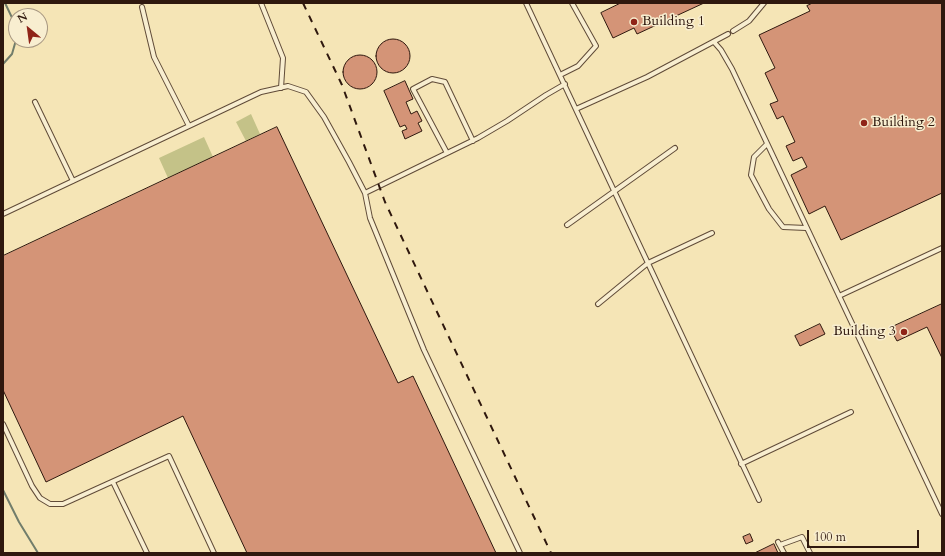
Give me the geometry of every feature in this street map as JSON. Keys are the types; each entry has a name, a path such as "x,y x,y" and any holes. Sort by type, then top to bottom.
{"lane":[{"path":"261,3 283,58 281,88"},
{"path":"526,3 759,500"},
{"path":"560,75 578,66 596,46 572,3"},
{"path":"733,31 749,21 764,3"},
{"path":"142,7 154,58 189,126"},
{"path":"576,109 646,77 728,34"},
{"path":"714,42 721,50 732,69 942,514"},
{"path":"447,153 413,88 432,79 445,82 473,141"},
{"path":"365,193 473,141 565,84"},
{"path":"3,214 261,92 288,86 306,92 324,117 365,193 370,218 424,350 520,553"},
{"path":"35,102 73,181"},
{"path":"767,144 754,157 751,175 770,209 783,227 806,228"},
{"path":"567,225 675,148"},
{"path":"598,304 648,263 712,233"},
{"path":"839,296 942,248"},
{"path":"741,464 851,412"},
{"path":"3,424 32,486 40,498 50,504 63,504 169,456 214,553"},
{"path":"113,482 147,553"},
{"path":"784,553 779,544 802,537 810,553"}],"shaded area":[{"path":"251,114 260,134 246,141 236,122"},
{"path":"204,137 213,157 168,178 159,158"}],"building":[{"name":"Building 1","path":"621,3 704,3 637,34 634,28 613,38 601,13"},
{"name":"Building 2","path":"813,3 942,3 942,193 841,240 825,206 809,214 791,175 807,167 802,157 793,161 786,146 795,142 783,116 777,119 770,104 778,101 765,73 775,68 759,35 810,11 807,6"},
{"path":"396,39 403,41 408,46 410,56 408,66 403,71 390,73 383,71 378,66 376,53 378,46 383,41"},
{"path":"357,55 363,55 367,56 374,62 377,72 376,79 370,86 363,89 357,89 353,88 346,82 343,75 343,69 344,65 350,58"},
{"path":"405,81 413,99 406,102 411,114 417,111 422,121 418,123 422,131 405,139 402,131 407,129 405,125 400,127 384,91"},
{"path":"277,127 398,383 413,376 496,553 247,553 183,416 46,482 3,390 3,256"},
{"name":"Building 3","path":"942,304 942,358 927,327 897,341 890,328"},
{"path":"820,324 825,334 800,346 795,336"},
{"path":"750,534 753,541 746,544 743,537"},
{"path":"774,544 778,553 755,553"}],"waterway":[{"path":"5,3 8,9"},
{"path":"3,64 12,54 14,48"},
{"path":"3,490 19,522 38,553"}],"railway":[{"path":"303,3 342,85 385,202 551,553"}],"place":[{"name":"Building 1","path":"634,22"},
{"name":"Building 2","path":"864,123"},
{"name":"Building 3","path":"904,332"}]}
